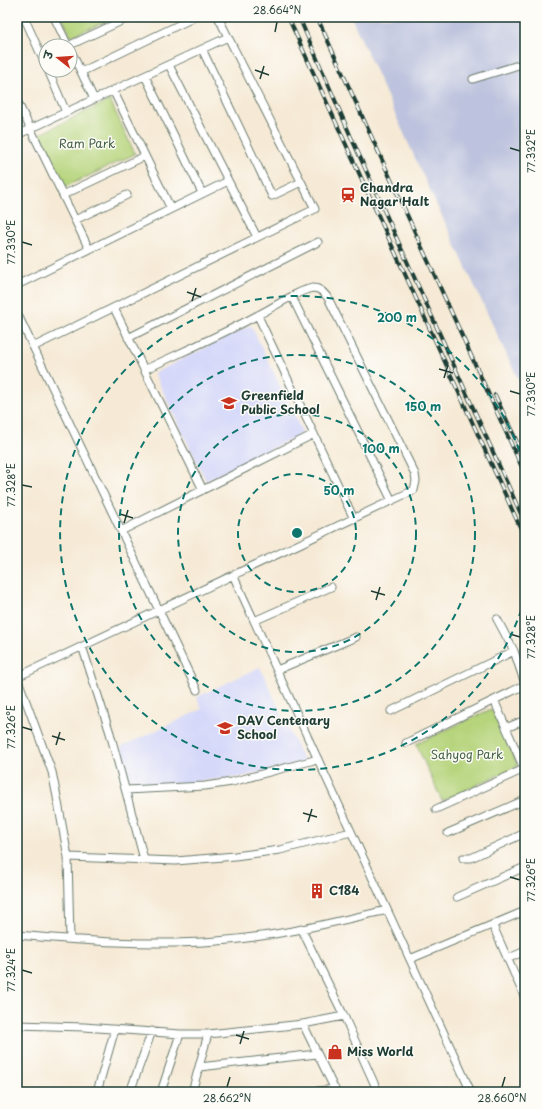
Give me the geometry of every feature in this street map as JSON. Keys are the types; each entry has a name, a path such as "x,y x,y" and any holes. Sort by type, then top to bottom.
{"street":[{"path":"17,19 21,17"},
{"path":"24,17 38,48"},
{"path":"54,17 64,38"},
{"path":"78,41 130,17"},
{"path":"81,72 195,17"},
{"path":"33,347 315,209 218,17"},
{"path":"17,135 228,37"},
{"path":"202,50 272,196 301,182"},
{"path":"473,79 525,63"},
{"path":"169,65 257,238"},
{"path":"78,66 94,99"},
{"path":"145,76 202,193"},
{"path":"51,78 66,112"},
{"path":"113,90 171,209"},
{"path":"17,101 89,249"},
{"path":"63,195 145,156"},
{"path":"17,285 228,181"},
{"path":"75,220 127,195"},
{"path":"128,338 318,242"},
{"path":"70,940 68,857 52,772 17,677 392,501 414,490 416,481 415,474 328,298 319,289 314,288 292,297 258,316 144,370"},
{"path":"292,297 392,501"},
{"path":"114,308 203,490"},
{"path":"17,313 197,690"},
{"path":"258,316 354,519"},
{"path":"121,531 314,434"},
{"path":"233,575 471,1092"},
{"path":"254,621 331,587"},
{"path":"406,743 525,684 514,652 497,619"},
{"path":"277,670 356,637"},
{"path":"82,646 110,733 144,859"},
{"path":"391,711 514,652"},
{"path":"436,809 525,770 494,700"},
{"path":"506,728 525,720"},
{"path":"126,790 205,786 232,782 318,759"},
{"path":"448,833 525,800"},
{"path":"68,857 176,861 235,856 280,850 351,832"},
{"path":"463,858 471,858 525,834"},
{"path":"457,897 525,867"},
{"path":"17,935 70,940 166,944 203,942 268,936 302,930 387,910"},
{"path":"410,959 493,926 525,911"},
{"path":"493,926 524,993"},
{"path":"302,930 344,1016 378,1092"},
{"path":"507,958 525,951"},
{"path":"17,1025 152,1031 180,1034 208,1034 302,1024 344,1016"},
{"path":"302,1024 336,1090 311,1092"},
{"path":"97,1092 115,1029"},
{"path":"130,1092 152,1031"},
{"path":"161,1092 180,1034"},
{"path":"192,1092 208,1034"},
{"path":"199,1067 317,1054"}],"shaded area":[{"path":"351,17 525,17 525,394 420,169"},
{"name":"Greenfield Public School","path":"251,325 303,433 206,481 154,373"},
{"name":"DAV Centenary School","path":"260,667 304,762 242,777 131,788 121,747 202,709 197,697"}],"green space":[{"path":"62,17 118,17 71,36"},
{"name":"Ram Park","path":"110,100 135,154 65,187 40,134"},
{"name":"Sahyog Park","path":"491,709 518,766 442,801 416,744"}],"railway":[{"path":"288,17 525,538"},
{"path":"299,17 351,137 525,523"},
{"path":"317,17 525,474"},
{"path":"495,395 525,459"}],"place":[{"name":"Chandra Nagar Halt","path":"348,195"},
{"name":"Greenfield Public School","path":"229,403"},
{"name":"DAV Centenary School","path":"225,728"},
{"name":"C184","path":"317,891"},
{"name":"Miss World","path":"335,1052"}]}
